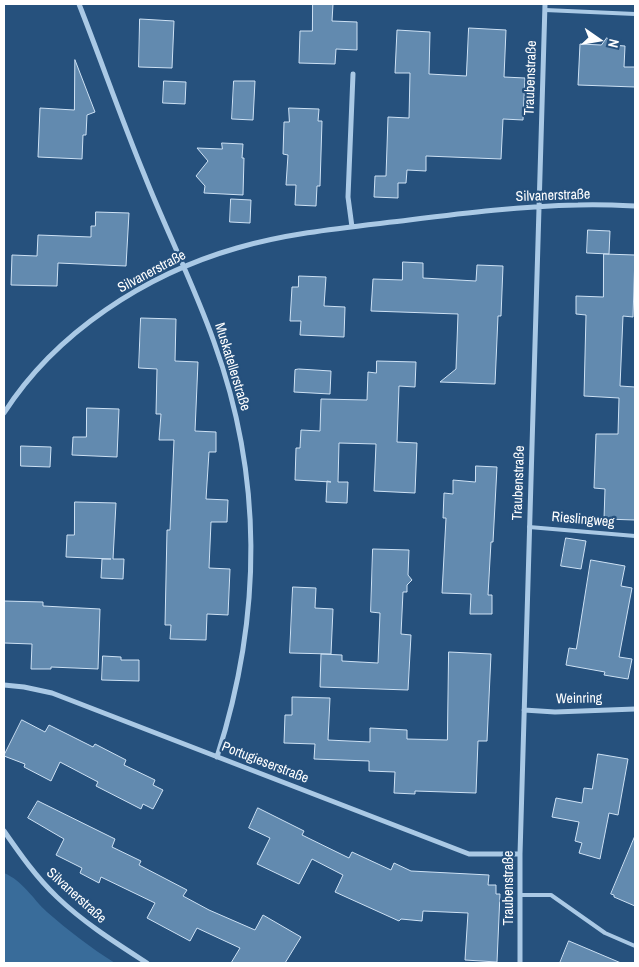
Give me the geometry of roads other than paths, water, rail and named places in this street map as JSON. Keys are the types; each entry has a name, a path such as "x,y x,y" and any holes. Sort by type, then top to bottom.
{"street":[{"name":"Muskatellerstraße","path":"79,4 144,174 214,341 236,415 249,491 251,540 250,608 238,684 218,757"},
{"name":"Traubenstraße","path":"520,963 520,854 545,4"},
{"path":"352,226 348,197 353,74"},
{"name":"Silvanerstraße","path":"4,413 34,374 79,331 128,296 183,267 231,250 267,240 352,226 538,207 579,205 635,206"},
{"name":"Portugieserstraße","path":"4,685 52,693 468,854 520,854"},
{"name":"Weinring","path":"524,710 555,712 635,709"},
{"name":"Silvanerstraße","path":"4,831 36,875 57,897 87,922 148,963"}],"lane":[{"path":"545,10 635,14"},
{"name":"Rieslingweg","path":"529,527 635,536"},
{"path":"520,894 551,895 605,933 635,946"}]}
